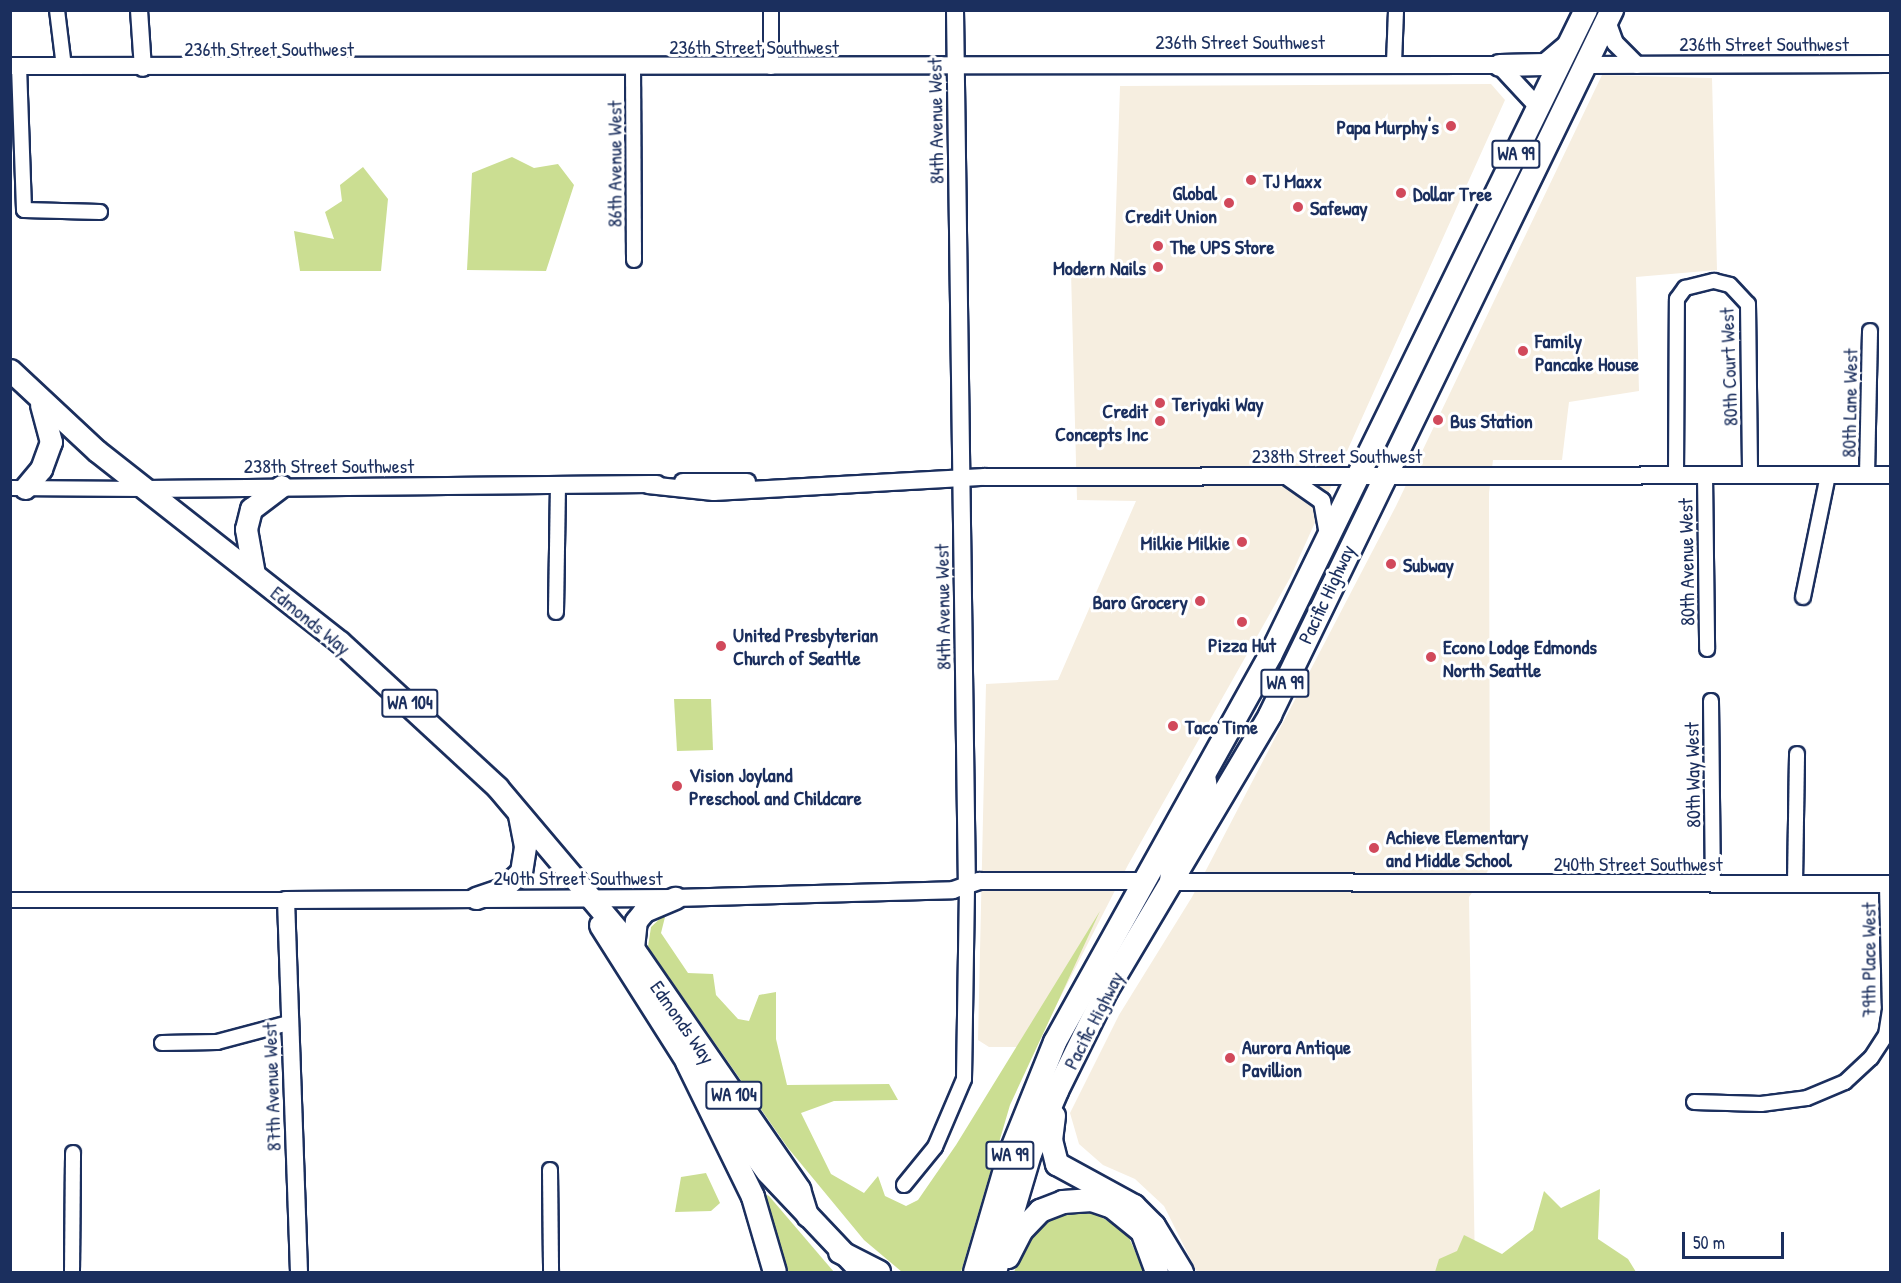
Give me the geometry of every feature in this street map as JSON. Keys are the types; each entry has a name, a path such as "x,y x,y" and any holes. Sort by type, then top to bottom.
{"highway":[{"name":"Pacific Highway","path":"975,1272 1010,1156 1049,1057 1204,776 1328,539 1586,10"},
{"name":"Pacific Highway","path":"995,1272 1030,1154 1057,1091 1112,982 1270,714 1384,475 1585,65 1606,14"},
{"path":"687,1062 753,1197 775,1272"},
{"path":"1057,1091 1050,1140 1057,1164 1134,1206 1154,1226 1182,1272"},
{"path":"1002,1272 1033,1217 1078,1199 1112,1207 1132,1222 1148,1243 1157,1272"},
{"path":"840,1252 879,1272"}],"main road":[{"path":"1498,64 1545,64 1569,44"},
{"name":"Edmonds Way","path":"10,370 41,404 254,574 435,726 518,812 585,898 633,948 799,1189 807,1215"},
{"path":"18,488 41,469 51,442 41,404"},
{"path":"254,574 246,529 251,509 281,486"},
{"path":"1170,882 1172,858 1207,794 1204,776"},
{"path":"476,898 502,889 521,872 525,846 518,812"},
{"path":"1112,982 1111,967 1144,906 1145,881"},
{"name":"Edmonds Way","path":"585,898 687,1062 791,1203 807,1215 840,1252 864,1272"},
{"path":"633,948 636,921 644,911 675,898"}],"street":[{"path":"57,10 64,67"},
{"path":"139,10 143,68"},
{"path":"771,10 771,67"},
{"name":"84th Avenue West","path":"904,1185 935,1147 964,1078 967,885 955,10"},
{"path":"1394,63 1396,10"},
{"path":"1606,14 1615,43 1637,65"},
{"name":"236th Street Southwest","path":"15,66 633,68 956,64 1498,64"},
{"path":"1498,64 1538,106"},
{"name":"236th Street Southwest","path":"1585,65 1890,64"},
{"path":"15,66 24,210 100,212"},
{"name":"86th Avenue West","path":"633,68 634,260"},
{"name":"80th Court West","path":"1676,475 1677,299 1685,288 1714,281 1730,285 1748,304 1750,475"},
{"name":"80th Lane West","path":"1867,475 1870,331"},
{"name":"238th Street Southwest","path":"18,488 648,485 716,478 784,485 961,479 1359,475 1890,475"},
{"name":"80th Avenue West","path":"1705,475 1707,649"},
{"path":"1803,597 1828,475"},
{"path":"1285,477 1322,501 1328,539"},
{"path":"556,612 558,486"},
{"name":"80th Way West","path":"1711,701 1713,884"},
{"path":"1795,884 1797,754"},
{"name":"240th Street Southwest","path":"10,900 675,898 953,890 979,881 1145,881"},
{"name":"240th Street Southwest","path":"1170,882 1889,884"},
{"name":"79th Place West","path":"1694,1102 1761,1104 1806,1098 1845,1082 1871,1058 1886,1035 1890,1009 1889,884"},
{"name":"87th Avenue West","path":"286,900 299,1272"},
{"path":"162,1043 217,1042 289,1023"},
{"path":"72,1272 73,1153"},
{"path":"550,1170 551,1272"}],"shaded area":[{"path":"1602,75 1712,78 1717,270 1636,277 1639,391 1569,402 1562,460 1493,460 1489,493 1490,868 1469,897 1475,1272 1197,1272 1164,1206 1135,1179 1103,1165 1079,1144 1070,1113 1119,1015 1192,897 1396,506"},
{"path":"1491,84 1505,100 1290,578 1128,865 1035,1047 989,1047 978,1040 986,684 1058,680 1136,501 1077,500 1071,272 1114,271 1120,86"}],"green space":[{"path":"512,157 534,168 558,164 574,185 546,271 467,270 472,173"},
{"path":"363,167 388,199 381,271 300,271 294,231 334,239 325,212 342,201 340,185"},
{"path":"674,699 711,699 713,750 677,751"},
{"path":"1100,911 1010,1105 961,1272 902,1272 864,1240 788,1148 648,947 651,927 666,913 661,933 688,973 713,974 716,995 738,1019 749,1021 759,995 776,992 776,1039 787,1085 889,1084 898,1100 834,1101 801,1113 831,1174 864,1193 878,1176 885,1196 906,1206 918,1200 956,1145"},
{"path":"706,1173 720,1203 711,1211 675,1212 681,1177"},
{"path":"1600,1189 1598,1239 1628,1259 1636,1272 1435,1272 1439,1259 1457,1251 1464,1235 1502,1254 1533,1230 1544,1191 1561,1208"},
{"path":"765,1194 769,1196 834,1272 780,1272"},
{"path":"1090,1210 1127,1233 1144,1272 1014,1272 1030,1234 1049,1218"}],"place":[{"name":"Papa Murphy's","path":"1451,126"},
{"name":"TJ Maxx","path":"1251,180"},
{"name":"Dollar Tree","path":"1401,193"},
{"name":"Global Credit Union","path":"1229,203"},
{"name":"Safeway","path":"1298,207"},
{"name":"The UPS Store","path":"1158,246"},
{"name":"Modern Nails","path":"1158,267"},
{"name":"Family Pancake House","path":"1523,351"},
{"name":"Teriyaki Way","path":"1160,403"},
{"name":"Bus Station","path":"1438,420"},
{"name":"Credit Concepts Inc","path":"1160,421"},
{"name":"Milkie Milkie","path":"1242,542"},
{"name":"Subway","path":"1391,564"},
{"name":"Baro Grocery","path":"1200,601"},
{"name":"Pizza Hut","path":"1242,622"},
{"name":"United Presbyterian Church of Seattle","path":"721,646"},
{"name":"Econo Lodge Edmonds North Seattle","path":"1431,657"},
{"name":"Taco Time","path":"1173,726"},
{"name":"Vision Joyland Preschool and Childcare","path":"677,786"},
{"name":"Achieve Elementary and Middle School","path":"1374,848"},
{"name":"Aurora Antique Pavillion","path":"1230,1058"}]}
